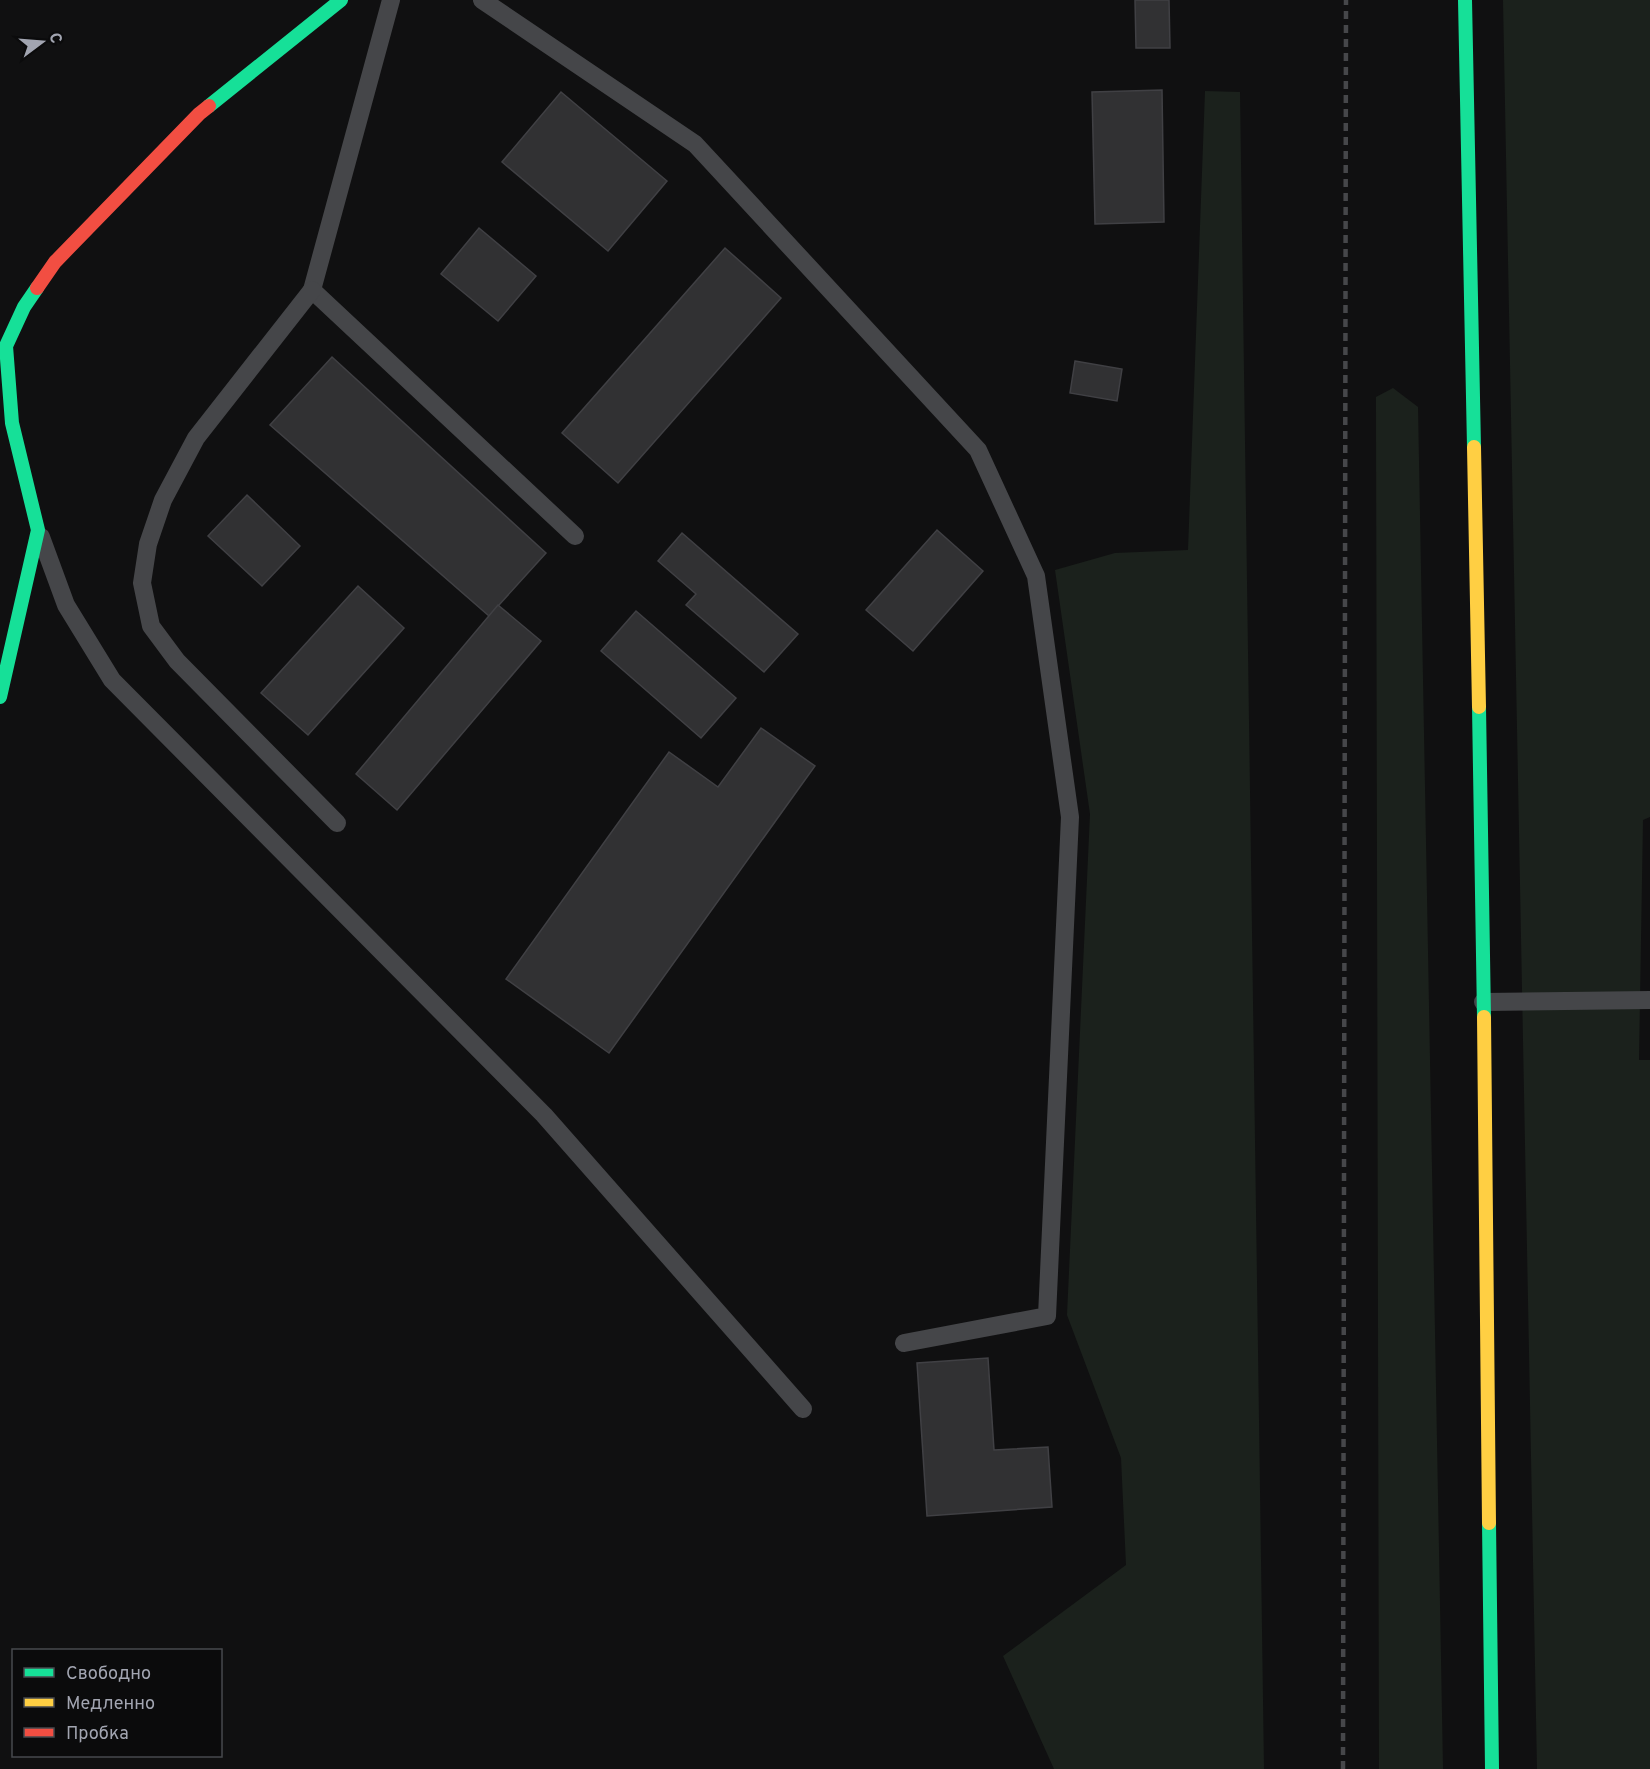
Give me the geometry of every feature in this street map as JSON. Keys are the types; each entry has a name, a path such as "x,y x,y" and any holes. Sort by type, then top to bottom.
{"street":[{"path":"0,697 38,530 12,423 6,346 24,307 56,262 198,114 341,0"},
{"path":"1465,0 1483,1002 1492,1769"}],"lane":[{"path":"336,823 177,662 151,626 142,583 148,544 163,500 196,438 312,290 391,0"},
{"path":"482,0 695,144 978,450 1036,576 1070,818 1047,1316 904,1343"},
{"path":"312,290 575,536"},
{"path":"38,530 66,605 112,680 544,1115 803,1409"},
{"path":"1483,1002 1650,1000"}],"shaded area":[{"path":"1503,0 1650,0 1650,817 1643,820 1639,1060 1650,1060 1650,1769 1537,1769"},
{"path":"1205,91 1240,92 1264,1769 1054,1769 1003,1656 1126,1565 1121,1458 1067,1315 1090,814 1055,570 1115,553 1188,550"},
{"path":"1393,388 1418,407 1443,1769 1379,1769 1376,397"}],"building":[{"path":"1135,0 1169,0 1170,48 1136,48"},
{"path":"1162,90 1164,222 1095,224 1092,92"},
{"path":"561,92 667,181 608,251 502,162"},
{"path":"479,228 536,276 498,321 441,274"},
{"path":"725,248 781,298 618,483 562,433"},
{"path":"332,357 546,553 489,616 270,425"},
{"path":"1075,361 1122,369 1117,401 1070,393"},
{"path":"247,495 300,546 262,586 208,536"},
{"path":"937,530 983,571 913,651 866,610"},
{"path":"682,533 798,634 764,672 686,605 696,594 658,561"},
{"path":"358,586 404,628 308,735 261,693"},
{"path":"498,605 541,641 397,810 356,774"},
{"path":"636,611 736,698 701,738 601,651"},
{"path":"761,728 815,766 609,1053 506,979 669,752 718,787"},
{"path":"988,1358 994,1450 1048,1447 1052,1507 927,1516 917,1363"}],"railway":[{"path":"1343,1769 1346,0"}],"traffic: fast":[{"path":"209,106 341,0"},
{"path":"1465,0 1474,447"},
{"path":"0,697 38,530 12,423 6,346 24,307 37,288"},
{"path":"1479,707 1484,1017"},
{"path":"1489,1523 1492,1769"}],"traffic: slow":[{"path":"1474,447 1479,707"},
{"path":"1484,1017 1489,1523"}],"traffic: jam":[{"path":"37,288 55,262 209,106"}]}
